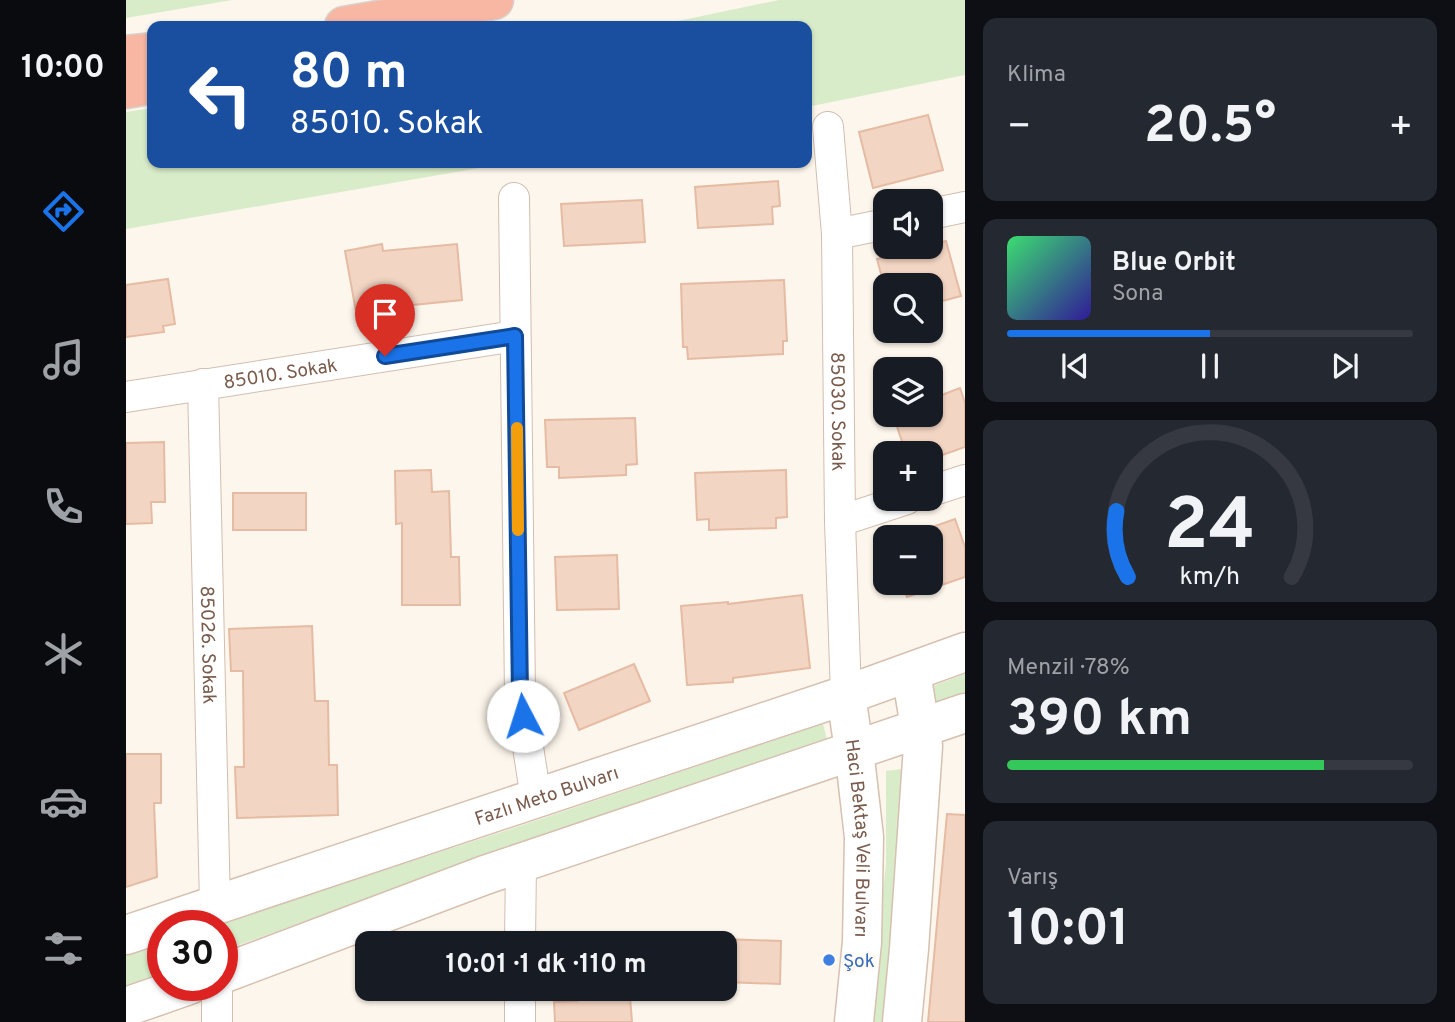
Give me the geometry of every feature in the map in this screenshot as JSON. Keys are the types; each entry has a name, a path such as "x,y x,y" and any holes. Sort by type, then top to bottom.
{"highway":[{"path":"373,21 494,0"},
{"path":"126,55 147,53"},
{"path":"126,89 147,85"}],"main road":[{"name":"Fazlı Meto Bulvarı","path":"126,935 965,653"},
{"path":"902,1022 923,747 911,672"},
{"name":"Haci Bektaş Veli Bulvarı","path":"846,695 864,837 862,942 854,1022"},
{"path":"238,968 521,863 965,713"},
{"path":"126,1007 147,1000"}],"street":[{"name":"85030. Sokak","path":"828,127 837,234 840,521 846,695"},
{"path":"514,198 520,695 536,799"},
{"path":"943,211 965,206"},
{"path":"837,234 873,227"},
{"name":"85010. Sokak","path":"126,397 515,336"},
{"name":"85026. Sokak","path":"203,384 215,905"},
{"path":"943,487 965,480"},
{"path":"840,521 873,510"},
{"path":"520,931 521,863"},
{"path":"217,1001 217,1022"},
{"path":"520,1001 520,1022"}],"green space":[{"path":"126,0 232,0 126,18"},
{"path":"779,0 965,0 965,75 812,106 812,21 678,21"},
{"path":"147,109 147,168 479,168 126,229 126,112"},
{"path":"965,674 965,694 936,704 930,687"},
{"path":"823,724 828,743 510,847 238,945 238,918"},
{"path":"901,769 900,863 884,1022 869,1022 886,864 886,771"},
{"path":"147,947 147,979 126,986 126,954"}],"building":[{"path":"928,115 943,170 873,188 859,132"},
{"path":"778,181 780,206 772,207 773,224 698,228 695,187"},
{"path":"642,200 645,242 564,246 561,204"},
{"path":"946,241 961,296 943,301 943,273 881,273 877,259 943,259 943,242"},
{"path":"382,244 383,251 457,244 462,300 393,307 394,311 357,317 345,251"},
{"path":"168,279 175,324 163,326 164,332 126,337 126,285"},
{"path":"784,280 787,341 783,341 783,354 688,359 687,347 683,347 681,284"},
{"path":"960,388 965,403 965,447 943,455 943,441 902,441 897,427 943,427 943,394"},
{"path":"635,418 637,464 626,465 626,475 559,478 559,467 547,467 545,420"},
{"path":"164,442 165,502 151,502 152,523 126,524 126,443"},
{"path":"431,470 432,492 449,491 451,557 459,557 460,605 402,605 402,523 396,524 395,471"},
{"path":"786,470 787,517 776,518 776,528 709,530 709,519 697,520 695,473"},
{"path":"233,493 306,493 306,530 233,530"},
{"path":"955,519 965,547 965,577 943,585 943,525 938,525"},
{"path":"617,555 619,609 557,610 555,557"},
{"path":"802,595 810,668 733,678 733,682 687,685 681,606 728,604"},
{"path":"312,626 315,701 328,701 329,765 337,765 338,815 237,818 235,767 244,767 243,671 231,671 229,629"},
{"path":"634,664 650,701 579,730 564,693"},
{"path":"126,754 161,754 161,803 154,803 157,877 126,887"},
{"path":"947,814 965,815 965,1022 928,1022"},
{"path":"737,939 781,941 780,984 737,982"},
{"path":"630,1001 632,1022 555,1022 554,1002"}],"slow traffic":[{"path":"517,428 518,530"}],"place":[{"name":"Şok","path":"829,960"}],"route":[{"path":"385,356 515,336 520,695 523,716"}]}
